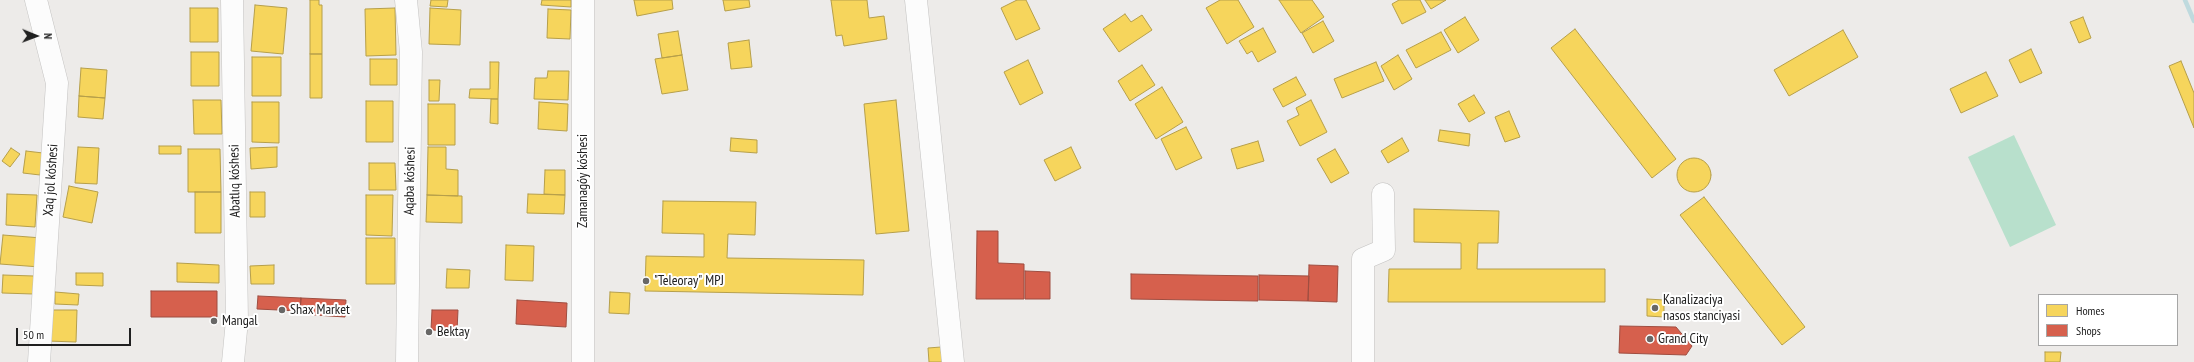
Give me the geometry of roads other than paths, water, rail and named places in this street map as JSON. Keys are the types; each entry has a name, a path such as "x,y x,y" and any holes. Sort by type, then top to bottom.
{"street":[{"name":"Xaq jol kóshesi","path":"36,0 57,83 38,362"},
{"name":"Abatlıq kóshesi","path":"232,0 237,320 233,362"},
{"name":"Aqaba kóshesi","path":"406,0 412,52 407,362"},
{"name":"Zamanagóy kóshesi","path":"583,362 584,0"},
{"path":"916,0 953,362"},
{"path":"1363,362 1363,259 1384,250 1383,194"}],"waterway":[{"path":"2185,0 2194,21"}],"place":[{"name":"\"Teleoray\" MPJ","path":"646,281"},
{"name":"Kanalizaciya nasos stanciyasi","path":"1655,308"},
{"name":"Shax Market","path":"282,310"},
{"name":"Mangal","path":"214,321"},
{"name":"Bektay","path":"429,332"},
{"name":"Grand City","path":"1650,339"}]}
